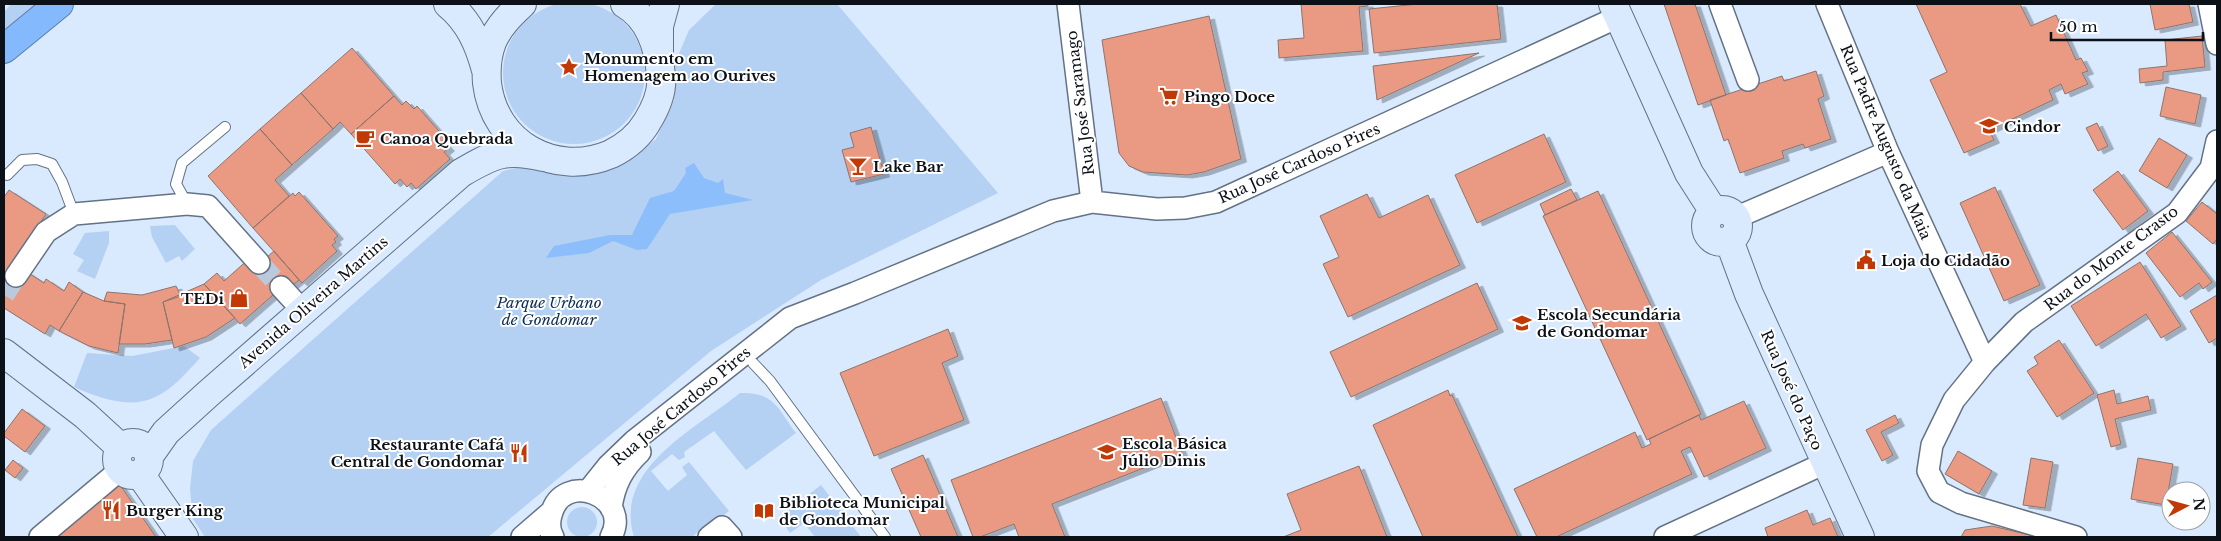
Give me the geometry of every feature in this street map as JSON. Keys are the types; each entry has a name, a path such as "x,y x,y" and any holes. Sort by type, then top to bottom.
{"highway":[{"path":"4,50 59,4"}],"main road":[{"path":"448,4 468,24 480,50 486,70 489,98 500,123 519,144 543,158"},
{"path":"486,70 492,43 505,19 522,4"},
{"path":"625,4 648,27 659,52"},
{"path":"659,52 659,26 665,4"},
{"name":"Rua José do Paço","path":"1615,10 1689,173 1726,223 1748,294 1860,537"},
{"name":"Avenida Oliveira Martins","path":"134,459 461,173 486,158 502,153 522,152 570,163 597,160 622,149 642,130 656,106 662,79 659,52"},
{"name":"Avenida Oliveira Martins","path":"461,173 476,153 486,134 489,98"},
{"path":"4,353 86,415 134,459 184,537"}],"street":[{"name":"Rua José Saramago","path":"1068,4 1092,202"},
{"path":"1720,4 1748,80"},
{"name":"Rua Padre Augusto da Maia","path":"1828,4 1888,152 1985,362"},
{"path":"2209,4 2217,44"},
{"name":"Rua José Cardoso Pires","path":"588,491 608,466 634,441 782,331 805,322 855,293 1053,211 1092,202 1157,209 1185,208 1216,202 1615,10"},
{"name":"Rua do Monte Crasto","path":"2076,537 1962,503 1939,492 1928,471 1932,445 1954,400 1985,362 2024,322 2177,213 2214,169 2217,141"},
{"path":"1726,223 1888,152"},
{"path":"16,276 46,232 74,214 187,204 208,206 260,263"},
{"path":"281,287 303,311"},
{"name":"Rua José Cardoso Pires","path":"613,536 615,526 611,508 614,489 629,463 753,363 782,331"},
{"path":"40,537 134,459"},
{"path":"1665,537 1825,463"},
{"path":"522,537 551,512 562,497 570,492 588,491 597,494 611,508"},
{"path":"551,512 549,523 553,537"},
{"path":"709,537 722,527 731,537"}],"lane":[{"path":"187,204 176,184 182,163 225,127"},
{"path":"7,175 22,160 37,159 52,164 62,182 74,214"},
{"path":"753,363 776,389 885,537"}],"green space":[{"path":"574,2 588,3 601,8 613,14 624,23 633,34 639,46 644,59 644,87 639,100 633,112 624,123 613,132 601,138 588,143 574,144 560,143 547,138 535,132 524,123 515,112 509,100 504,87 503,73 504,59 509,46 515,34 524,23 535,14 547,8 560,3"},
{"path":"11,4 39,4 4,33 4,12"},
{"name":"Parque Urbano de Gondomar","path":"716,4 837,4 998,193 821,280 711,351 488,537 205,537 193,519 190,489 193,461 211,430 503,171 525,166 558,174 591,174 627,162 656,139 674,99 675,63 689,30"},
{"path":"175,225 195,249 182,261 179,256 166,263 152,237 150,226"},
{"path":"109,231 109,243 95,279 77,271 84,260 73,254 85,233"},
{"path":"184,346 200,358 172,386 153,398 143,401 123,402 103,398 74,387 87,353 132,356"},
{"path":"740,393 761,395 774,403 796,433 746,470 714,431 684,452 685,457 679,460 672,454 651,471 668,491 687,475 682,467 689,462 729,511 720,518 718,516 692,537 634,537 631,512 636,490 647,471 682,436"},
{"path":"821,485 861,537 815,537 804,523 790,533 779,517"},
{"path":"582,507 593,511 597,522 593,533 582,537 571,533 567,522 571,511"}],"water":[{"path":"694,163 704,178 718,183 723,179 725,193 753,200 670,214 647,249 637,250 613,241 589,253 546,258 554,246 610,235 632,235 650,198 674,191 686,173 685,168"}],"building":[{"path":"1301,4 1368,4 1368,6 1359,7 1363,51 1279,58 1278,40 1304,38"},
{"path":"1418,4 1497,4 1501,39 1374,53 1369,9"},
{"path":"1664,4 1695,4 1726,95 1698,105"},
{"path":"1916,4 2020,4 2031,26 2056,15 2076,60 2081,58 2088,71 2082,73 2088,84 2065,94 2061,84 2049,90 2053,100 1989,130 1994,140 1964,153 1930,80 1947,72"},
{"path":"2150,4 2189,4 2193,22 2155,30"},
{"name":"Pingo Doce","path":"1209,16 1241,159 1204,172 1187,175 1143,172 1129,166 1119,153 1102,40"},
{"path":"2202,36 2205,67 2163,72 2163,80 2140,83 2139,69 2167,66 2165,40"},
{"path":"352,48 394,96 351,134 340,122 333,129 301,93"},
{"path":"1479,53 1377,100 1373,66"},
{"path":"1816,71 1824,96 1818,99 1831,139 1805,148 1803,144 1782,151 1784,158 1740,173 1728,139 1724,141 1710,100 1782,76 1784,81"},
{"path":"2166,87 2201,95 2195,124 2160,116"},
{"path":"301,93 333,129 292,165 260,129"},
{"path":"394,96 402,105 406,101 414,109 417,106 445,138 442,141 449,148 444,152 450,159 416,189 411,183 407,187 400,179 395,184 351,134"},
{"path":"2097,123 2108,146 2098,151 2086,128"},
{"path":"871,127 884,174 851,182 842,150 854,147 850,133"},
{"path":"260,129 292,165 275,180 289,196 253,228 208,176"},
{"path":"1544,134 1566,182 1477,223 1455,175"},
{"path":"2159,138 2187,155 2167,188 2139,171"},
{"path":"2118,171 2148,211 2123,230 2093,190"},
{"path":"1995,187 2040,285 2004,301 1960,203"},
{"path":"1571,189 1577,200 1545,215 1540,204"},
{"path":"9,190 46,214 4,281 4,197"},
{"path":"1598,191 1701,414 1647,440 1543,216"},
{"path":"299,192 338,236 334,239 336,242 332,245 337,251 302,283 253,228 293,193 295,196"},
{"path":"1367,194 1379,218 1428,195 1460,265 1348,317 1323,264 1339,257 1320,216"},
{"path":"2202,202 2217,214 2217,239 2213,244 2186,221"},
{"path":"2172,232 2212,282 2203,289 2199,283 2180,297 2146,253"},
{"path":"274,251 299,280 293,285 289,281 240,324 204,284 217,273 224,281 251,257 258,265"},
{"path":"2140,262 2181,326 2161,338 2146,314 2096,346 2071,306"},
{"path":"10,272 27,272 44,283 46,279 64,291 69,282 83,292 59,331 50,325 45,334 4,308 4,281"},
{"path":"1477,283 1498,329 1351,397 1330,352"},
{"path":"204,284 235,318 206,337 174,348 163,302"},
{"path":"176,286 181,296 163,302 172,340 145,344 119,344 125,304 104,301 107,292 142,295"},
{"path":"83,292 104,301 125,304 118,353 89,346 59,331"},
{"path":"2217,295 2217,338 2209,343 2190,311"},
{"path":"948,329 958,356 942,363 964,420 874,456 840,373"},
{"path":"2059,340 2094,393 2057,417 2027,371 2038,364 2034,357"},
{"path":"1448,390 1518,537 1423,537 1373,425"},
{"path":"2114,390 2117,404 2148,396 2151,410 2115,419 2121,444 2111,447 2097,395"},
{"path":"1161,398 1182,453 1052,504 1065,537 1019,537 1014,524 980,537 973,537 951,480"},
{"path":"1744,401 1766,448 1704,477 1690,447 1681,451 1692,474 1556,537 1537,537 1514,489 1635,432 1642,448 1651,444 1649,439 1699,415 1701,420"},
{"path":"22,409 45,426 25,452 4,436 4,433"},
{"path":"1895,415 1899,423 1881,432 1893,455 1882,461 1866,430"},
{"path":"1958,451 1992,471 1979,494 1945,474"},
{"path":"923,455 958,537 921,537 891,469"},
{"path":"2031,458 2053,462 2045,508 2023,505"},
{"path":"2138,458 2173,464 2170,481 2161,481 2161,504 2131,499"},
{"path":"13,460 23,468 15,478 5,470"},
{"path":"1359,466 1387,537 1283,537 1301,530 1287,494"},
{"name":"Burger King","path":"118,482 156,537 52,537"},
{"path":"1807,510 1813,525 1830,518 1838,537 1768,537 1765,528"},
{"path":"1992,526 2030,535 2030,537 1961,537 1965,530"}],"tunnel":[{"path":"259,263 281,287"},
{"path":"4,295 16,276"}],"place":[{"name":"Monumento em Homenagem ao Ourives","path":"569,67"},
{"name":"Pingo Doce","path":"1169,96"},
{"name":"Cindor","path":"1989,126"},
{"name":"Canoa Quebrada","path":"365,138"},
{"name":"Lake Bar","path":"858,166"},
{"name":"Loja do Cidadão","path":"1866,260"},
{"name":"TEDi","path":"239,298"},
{"name":"Escola Secundária de Gondomar","path":"1522,323"},
{"name":"Escola Básica Júlio Dinis","path":"1107,452"},
{"name":"Restaurante Cafá Central de Gondomar","path":"519,453"},
{"name":"Burger King","path":"111,510"},
{"name":"Biblioteca Municipal de Gondomar","path":"764,511"}]}
